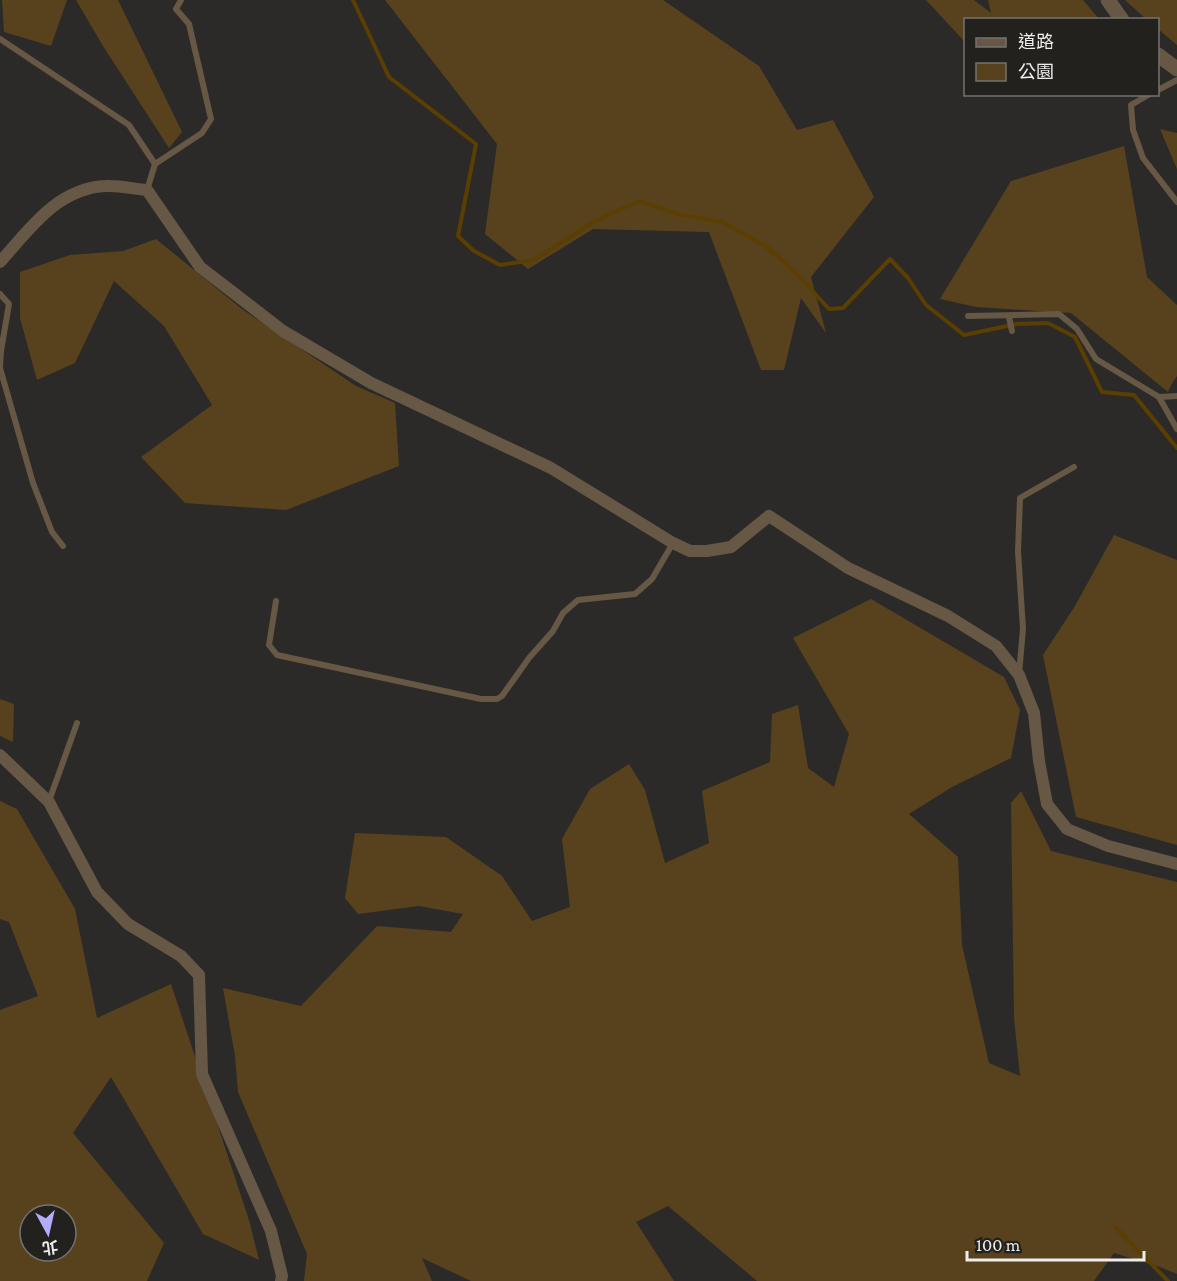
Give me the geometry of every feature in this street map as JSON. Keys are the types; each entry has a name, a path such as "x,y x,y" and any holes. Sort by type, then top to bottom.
{"street":[{"path":"1108,0 1121,18"},
{"path":"1159,56 1177,69"},
{"path":"0,262 41,216 62,199 84,190 106,186 147,190 200,267 283,331 371,383 551,468 673,543 690,551 731,547 769,516 848,568 948,616 996,646 1019,675 1034,713 1039,761 1047,804 1067,829 1108,846 1177,864"},
{"path":"0,755 49,802 97,892 128,924 181,956 199,975 202,1074 271,1231 282,1276 281,1281"}],"lane":[{"path":"147,190 155,164 202,133 211,119 189,24 176,9 181,0"},
{"path":"0,39 129,125 155,164"},
{"path":"1159,89 1177,80"},
{"path":"1147,96 1131,105 1133,130 1143,158 1177,202"},
{"path":"0,294 9,304 0,368 33,483 52,532 63,546"},
{"path":"968,316 1059,314 1077,329 1096,359 1159,398 1177,429"},
{"path":"1009,316 1012,331"},
{"path":"1159,398 1177,396"},
{"path":"1019,675 1023,630 1018,550 1020,498 1074,467"},
{"path":"276,601 269,645 277,655 481,699 497,699 502,696 529,658 553,631 563,614 578,600 635,594 652,579 673,543"},
{"path":"49,802 77,723"}],"green space":[{"path":"2,0 67,0 51,46 4,32"},
{"path":"76,0 118,0 182,132 169,148 103,46"},
{"path":"385,0 663,0 759,66 797,130 833,120 874,197 811,277 826,333 801,298 784,370 761,370 709,232 593,229 528,269 485,234 497,144"},
{"path":"926,0 974,0 991,13 988,0 1083,0 1098,18 964,18 964,41"},
{"path":"1125,0 1177,0 1177,45 1159,30 1159,18 1145,18"},
{"path":"1160,129 1177,133 1177,169"},
{"path":"1124,146 1147,277 1177,305 1177,376 1168,392 1071,313 976,307 940,299 1011,181"},
{"path":"156,239 242,309 356,386 395,403 399,466 286,510 185,503 141,457 212,405 164,326 114,281 75,363 37,380 20,318 20,272 70,255 123,251"},
{"path":"1114,535 1177,560 1177,845 1076,817 1043,655 1075,606"},
{"path":"871,599 1004,677 1020,710 1011,758 952,787 909,814 958,857 962,945 989,1063 1020,1076 1014,1018 1011,803 1021,791 1051,851 1177,882 1177,1274 1114,1253 1094,1281 757,1281 668,1206 636,1222 674,1281 471,1281 422,1258 432,1281 304,1281 307,1254 238,1092 235,1056 223,988 301,1006 377,926 451,932 463,914 419,906 358,914 345,898 355,833 446,837 502,876 532,921 570,907 562,839 590,789 629,764 645,790 665,863 709,843 702,791 770,762 772,714 798,705 808,768 834,787 849,734 793,638"},
{"path":"0,699 14,704 13,742 0,736"},
{"path":"0,801 17,809 75,909 97,1018 171,984 249,1220 259,1260 203,1234 111,1077 73,1133 164,1243 147,1281 0,1281 0,1010 38,996 9,922 0,919"}],"waterway":[{"path":"353,0 389,77 476,144 458,236 474,251 500,265 534,260 595,221 639,201 677,214 722,222 766,246 797,274 829,309 843,308 890,259 908,278 926,305 964,335 1017,324 1048,323 1075,337 1102,392 1134,395 1177,448"},
{"path":"1116,1228 1168,1281"}]}
